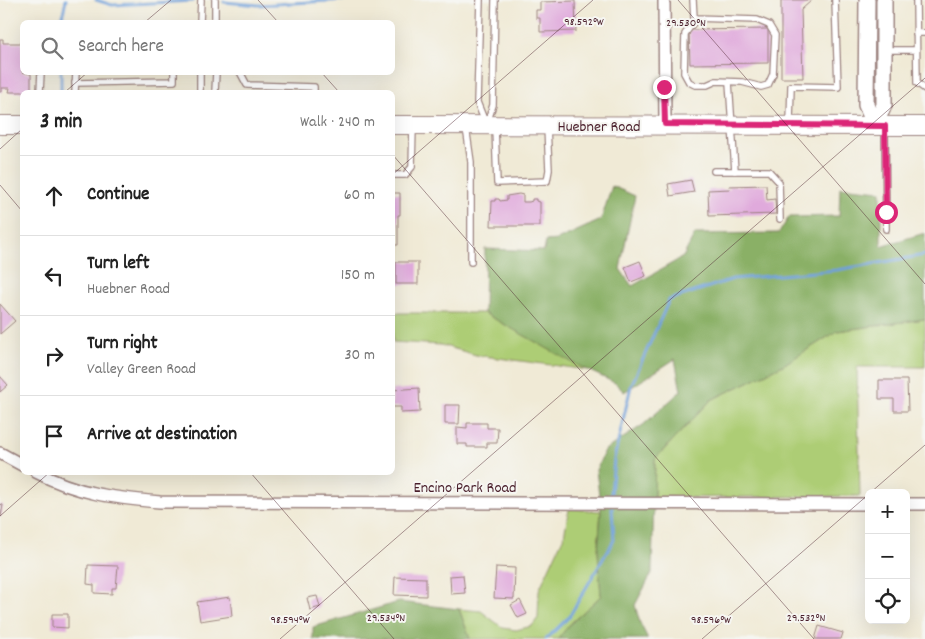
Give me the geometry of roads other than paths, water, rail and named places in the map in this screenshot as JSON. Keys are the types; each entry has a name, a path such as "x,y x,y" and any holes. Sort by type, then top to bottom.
{"main road":[{"name":"Huebner Road","path":"395,125 665,124 925,126"},
{"path":"0,125 20,125"}],"street":[{"path":"664,0 665,124"},
{"path":"866,0 866,104 880,126"},
{"path":"880,126 884,105 884,0"},
{"path":"0,453 20,464"},
{"name":"Encino Park Road","path":"43,475 81,491 116,499 160,502 865,504"},
{"path":"910,504 925,504"}],"lane":[{"path":"200,20 201,0"},
{"path":"215,0 215,20"},
{"path":"480,0 477,102 491,125"},
{"path":"495,0 491,125 497,183 547,180 549,170 547,125"},
{"path":"693,0 693,23 685,34 684,74 689,82 695,86 707,85 716,81 742,82 761,87 768,85 773,74 775,34 769,26 757,20 694,18"},
{"path":"790,125 792,86 838,87 835,0"},
{"path":"925,5 916,2 917,83 925,89"},
{"path":"916,33 925,33"},
{"path":"884,50 916,50"},
{"path":"40,90 41,75"},
{"path":"75,90 76,75"},
{"path":"75,83 174,81 174,75"},
{"path":"200,75 200,90"},
{"path":"215,90 216,75"},
{"path":"242,75 248,85 314,87 314,90"},
{"path":"729,82 735,171"},
{"path":"395,175 405,175 412,167 413,125"},
{"path":"466,125 471,162 471,262"},
{"path":"880,126 886,228"},
{"path":"714,171 769,171 779,182 780,219"}],"waterway":[{"path":"61,20 66,0"},
{"path":"96,0 112,5 193,1"},
{"path":"224,2 259,5 345,0"},
{"path":"61,75 61,90"},
{"path":"611,495 614,459 631,386 669,300 733,279 837,270 925,255"},
{"path":"546,639 569,617 614,540 612,508"}]}
